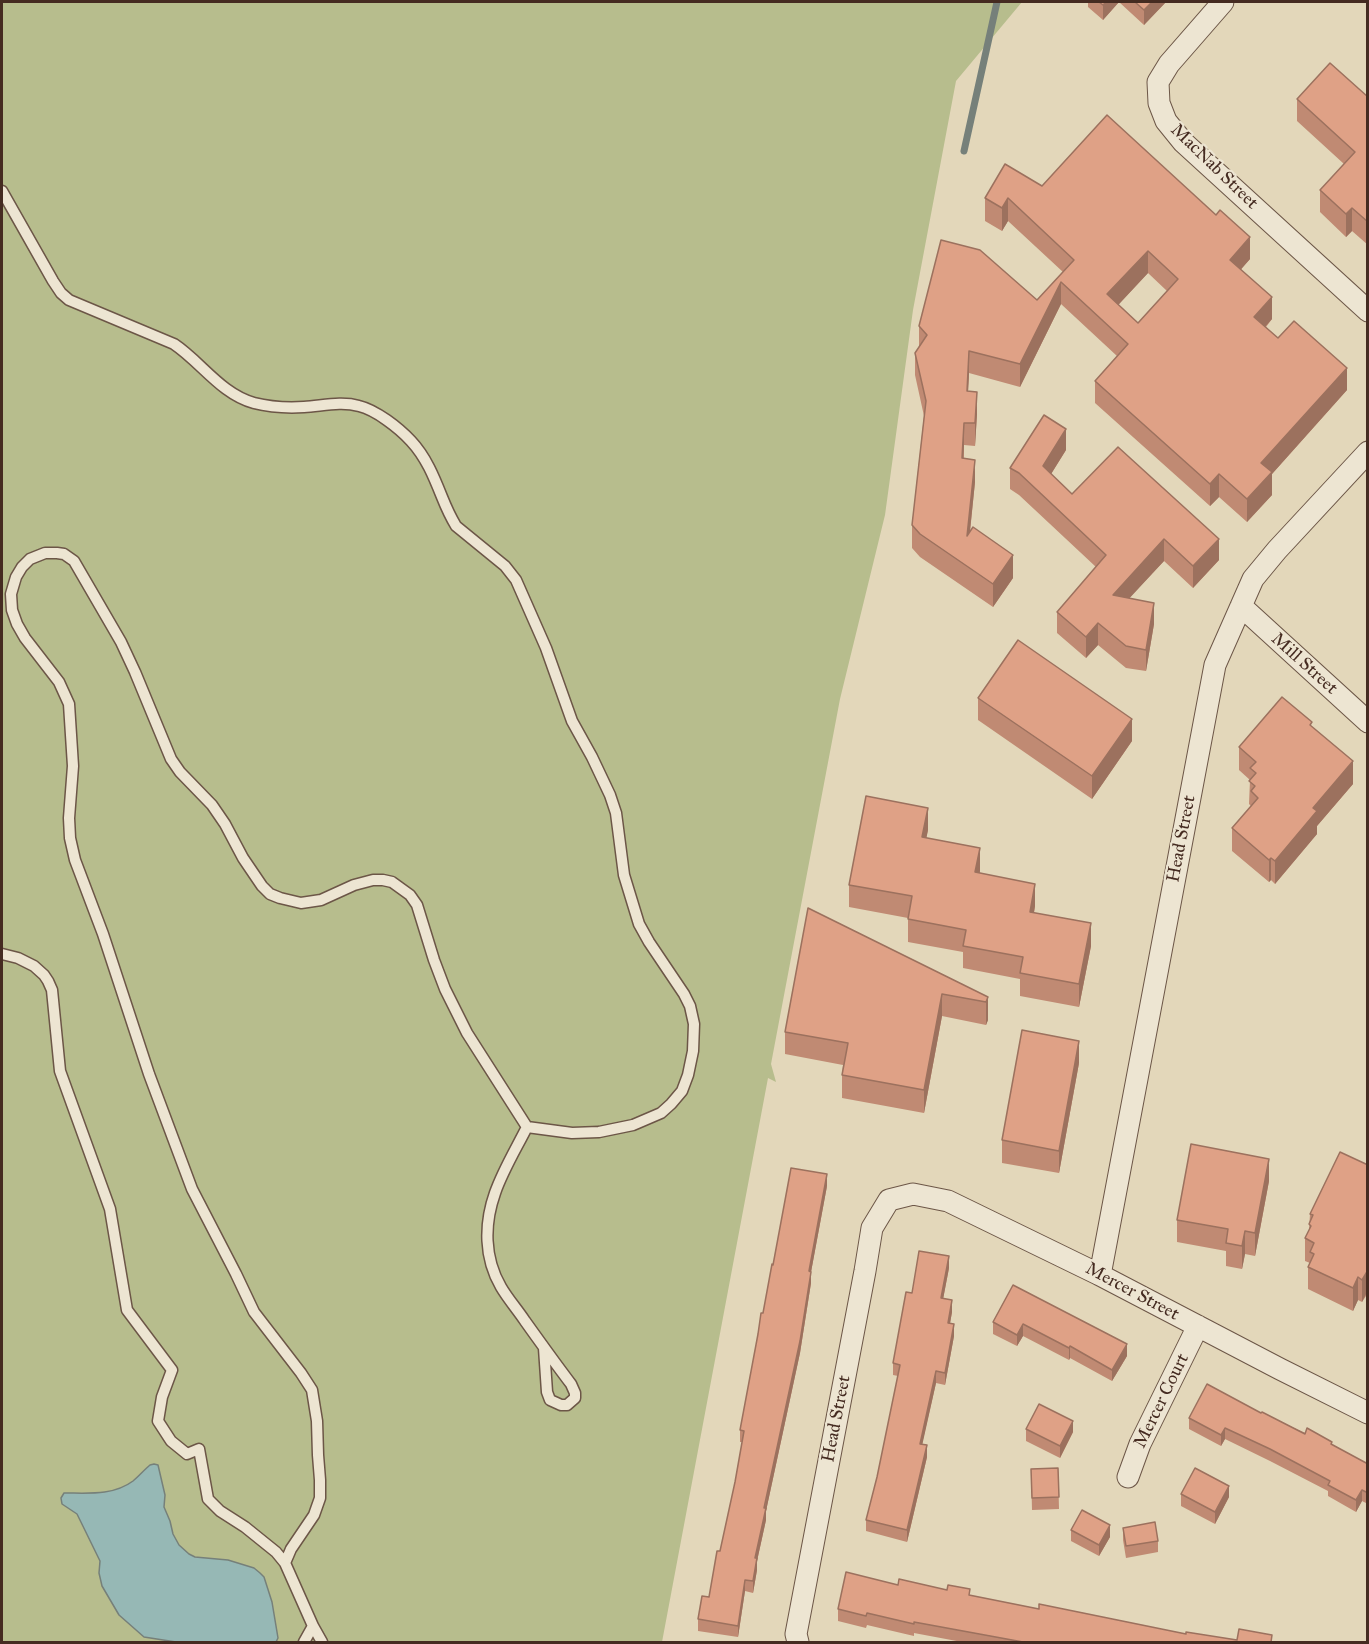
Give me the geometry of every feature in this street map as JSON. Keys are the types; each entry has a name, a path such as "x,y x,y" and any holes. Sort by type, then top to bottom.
{"street":[{"name":"MacNab Street","path":"1223,2 1169,64 1158,82 1159,103 1166,121 1183,142 1368,311"},
{"name":"Head Street","path":"1100,1275 1215,665 1253,579 1368,452"},
{"name":"Mill Street","path":"1241,606 1368,722"},
{"name":"Mercer Street","path":"889,1200 913,1194 948,1201 1100,1275 1280,1370 1368,1413"},
{"name":"Head Street","path":"798,1642 796,1634 872,1228 889,1200"},
{"name":"Mercer Court","path":"1128,1477 1140,1444 1198,1326"}],"lane":[{"path":"2,191 53,281 69,300 174,344 226,389 253,403 288,408 358,405 380,415 410,439 424,457 456,526 512,573 546,648 572,721 592,756 610,795 616,813 624,875 639,924 684,994 690,1006 694,1024 693,1051 688,1075 682,1091 661,1113 633,1125 599,1132 572,1133 527,1127 467,1033 438,970 417,905 410,895 392,882 383,880 354,885 313,901 301,903 270,894 255,876 213,805 180,772 171,759 121,642 74,561 64,554 45,553 30,560 22,567 11,594 12,610 25,638 59,682 69,704 73,766 69,818 70,838 75,860 104,934 149,1074 192,1189 258,1319 312,1390 317,1421 320,1498 314,1515 291,1549 285,1563"},
{"path":"2,954 18,958 34,966 44,975 52,990 60,1071 110,1209 127,1310 172,1370 162,1397 158,1421 171,1441 187,1454 199,1449 208,1499 220,1511 276,1551 285,1563 322,1642"},
{"path":"527,1127 505,1168 492,1204 487,1246 489,1259 501,1287 571,1383 575,1392 574,1398 567,1405 550,1400 547,1392 544,1348"},
{"path":"513,1153 532,1133 545,1130"},
{"path":"304,1642 313,1626"}],"green space":[{"path":"2,2 1022,2 956,81 913,310 885,515 840,699 771,1064 776,1082 768,1078 662,1642 2,1642"}],"water":[{"path":"154,1464 158,1465 165,1495 164,1507 179,1545 195,1557 228,1560 254,1568 264,1577 272,1602 278,1638 276,1642 176,1642 144,1637 119,1615 102,1586 99,1573 100,1561 77,1514 62,1504 61,1498 64,1493 100,1493 117,1489 133,1481"}],"building":[{"path":"1135,2 1152,2 1144,10"},
{"path":"1330,63 1368,97 1368,222 1352,208 1346,214 1320,190 1355,152 1297,99"},
{"path":"1107,115 1216,215 1220,210 1250,237 1230,260 1272,297 1254,317 1278,338 1294,321 1347,368 1261,463 1272,472 1247,499 1219,474 1210,484 1095,381 1128,344 1061,282 1020,364 969,351 967,391 977,392 975,423 964,423 962,458 975,460 967,536 973,527 1013,555 993,584 920,534 912,525 926,401 915,353 927,335 919,326 941,240 980,250 1037,300 1074,260 1008,198 1002,208 985,198 1005,164 1042,186","holes":["1148,251 1178,279 1138,323 1107,294"]},
{"path":"1044,415 1066,429 1043,466 1072,494 1118,447 1219,539 1193,566 1164,539 1113,595 1154,603 1146,650 1126,646 1098,623 1086,637 1057,612 1106,555 1019,473 1010,468"},
{"path":"1018,640 1132,719 1092,776 978,698"},
{"path":"1282,697 1312,722 1310,725 1353,761 1313,808 1317,811 1275,861 1271,858 1269,860 1232,828 1258,798 1251,791 1255,786 1249,781 1256,773 1250,768 1256,762 1239,747"},
{"path":"866,796 928,808 922,837 980,848 975,872 1035,884 1030,912 1091,923 1079,984 1020,973 1023,957 963,946 966,930 908,919 912,896 849,885"},
{"path":"808,908 988,997 986,1002 942,994 924,1090 842,1075 848,1043 785,1032"},
{"path":"1022,1030 1079,1041 1059,1151 1002,1140"},
{"path":"1191,1144 1269,1159 1255,1233 1245,1231 1242,1246 1226,1243 1228,1229 1177,1220"},
{"path":"1340,1152 1368,1165 1368,1270 1362,1280 1358,1277 1353,1288 1308,1267 1314,1254 1310,1252 1314,1243 1305,1238 1311,1226 1309,1224 1313,1215 1310,1214"},
{"path":"791,1168 827,1174 809,1271 811,1272 800,1341 764,1508 766,1508 755,1558 757,1558 753,1581 745,1580 738,1626 698,1619 702,1596 709,1597 717,1551 720,1551 735,1482 744,1431 740,1430"},
{"path":"919,1251 949,1256 941,1298 952,1300 948,1323 954,1324 945,1373 936,1371 920,1444 927,1445 907,1530 866,1520 900,1365 893,1363 906,1292 912,1293"},
{"path":"1013,1285 1127,1344 1112,1370 1070,1346 1069,1348 1023,1324 1017,1335 993,1322"},
{"path":"1207,1384 1305,1434 1307,1428 1368,1464 1368,1493 1362,1490 1356,1500 1328,1485 1330,1481 1270,1449 1225,1428 1221,1435 1189,1418"},
{"path":"1039,1404 1073,1421 1060,1446 1026,1429"},
{"path":"1058,1468 1059,1497 1032,1498 1031,1469"},
{"path":"1195,1468 1229,1486 1215,1512 1181,1494"},
{"path":"1082,1510 1110,1525 1099,1545 1071,1530"},
{"path":"1155,1522 1158,1541 1126,1546 1123,1528"},
{"path":"846,1572 898,1585 899,1579 947,1590 948,1585 970,1589 969,1595 1039,1609 1039,1604 1186,1634 1186,1632 1237,1640 1239,1629 1272,1635 1271,1642 1023,1642 914,1622 914,1624 867,1613 866,1616 838,1609"}],"waterway":[{"path":"964,151 997,2"}]}
